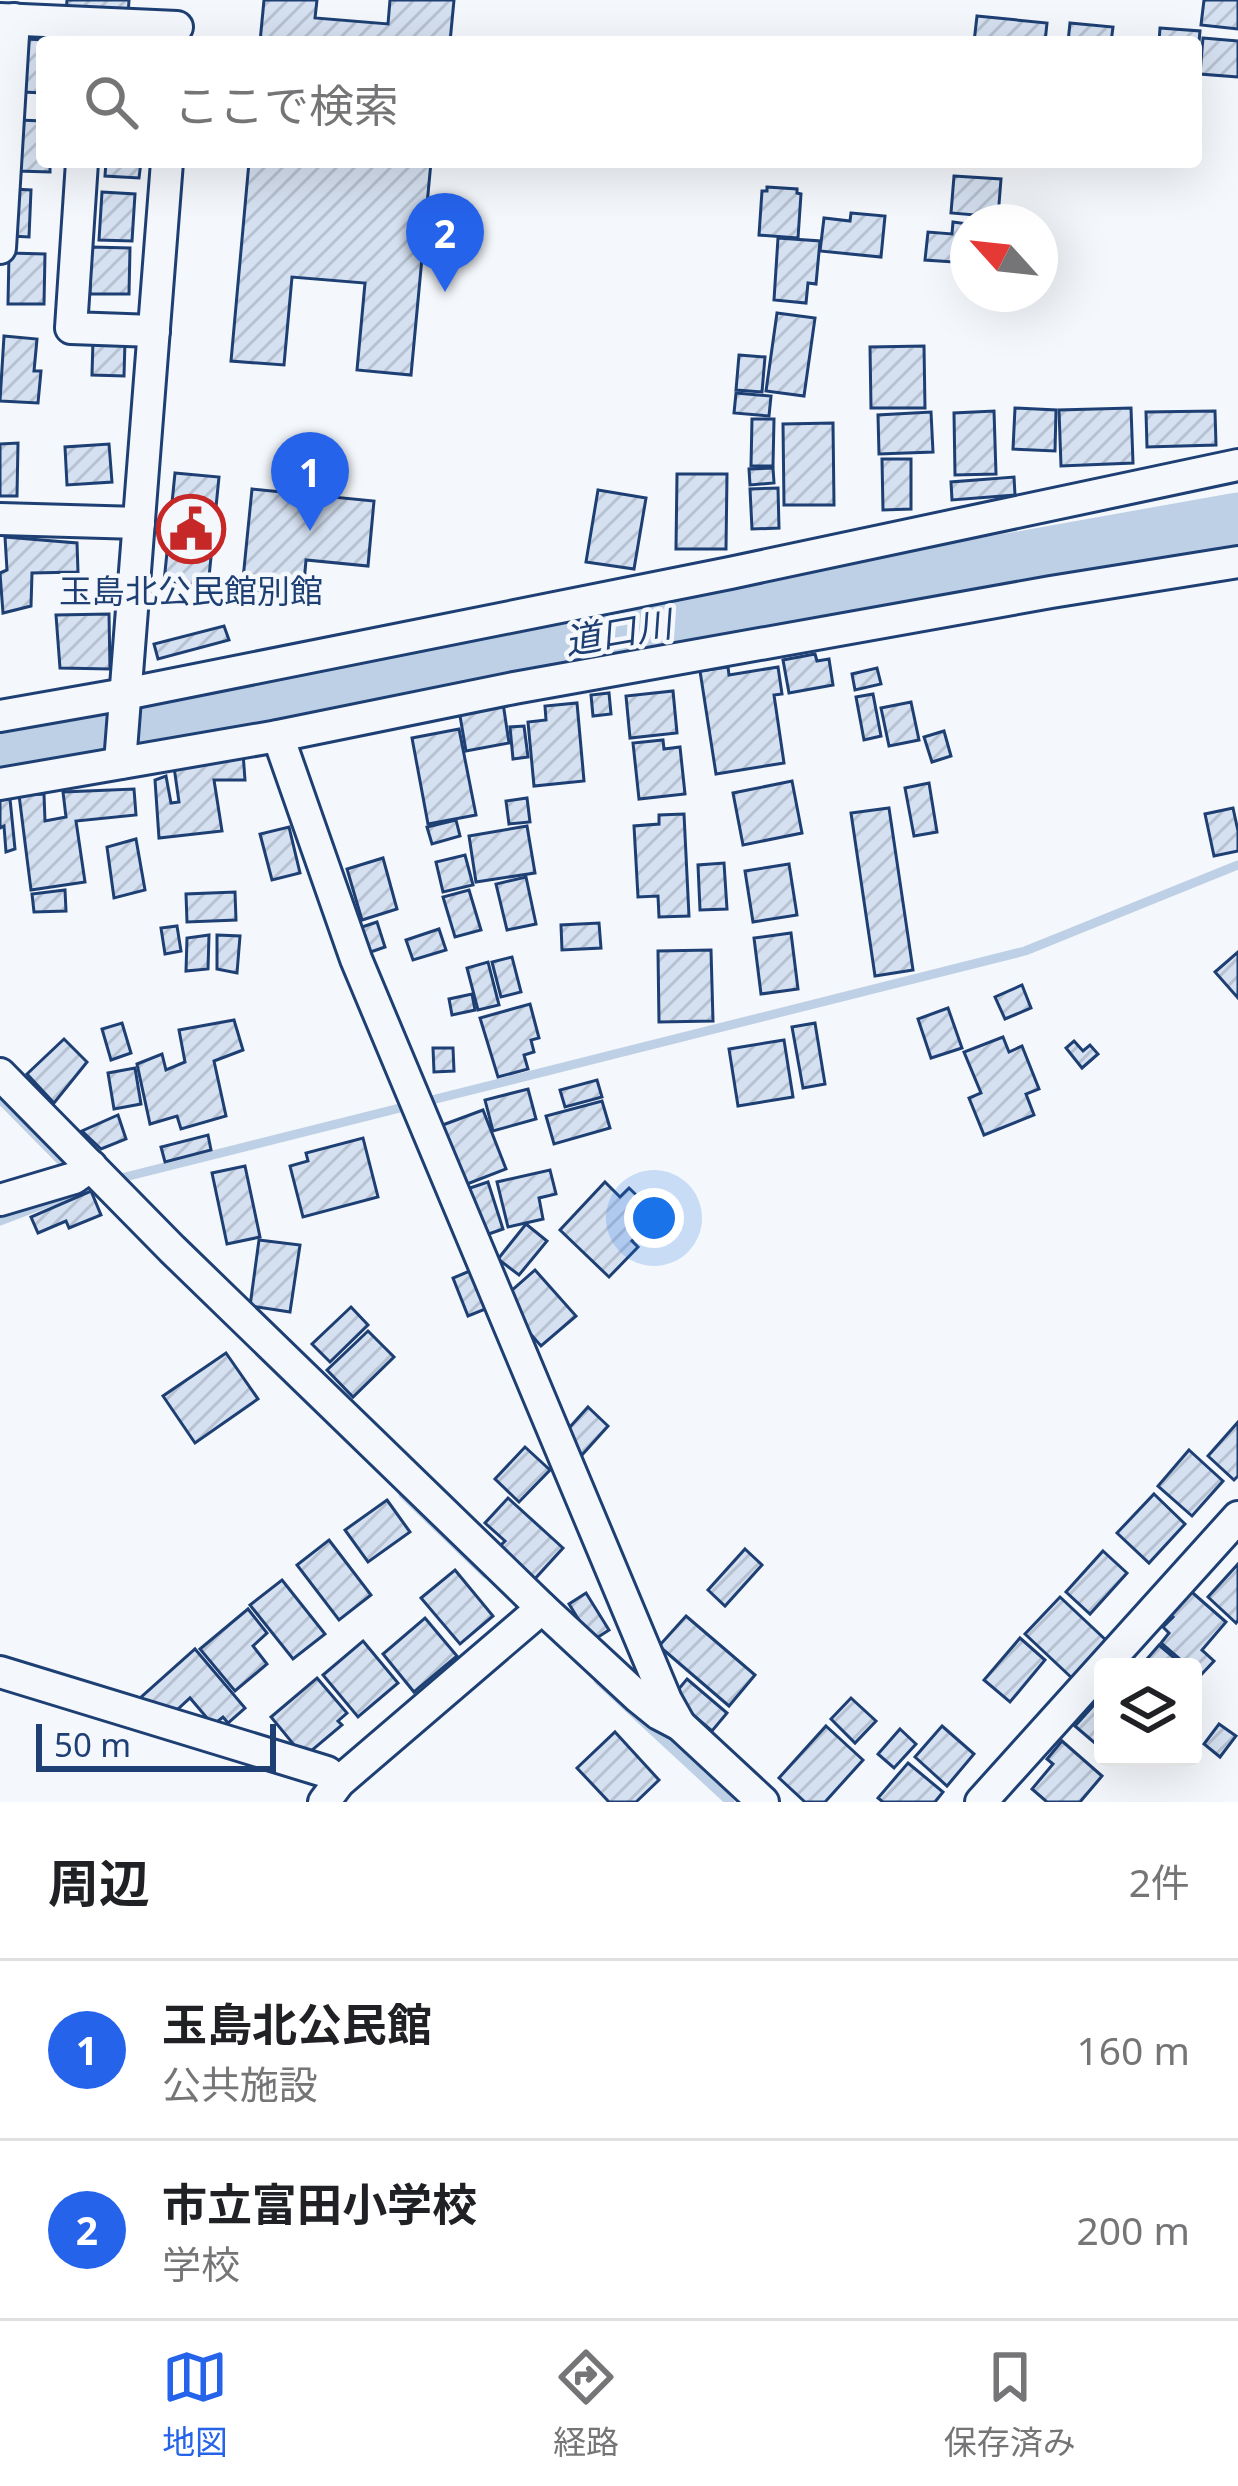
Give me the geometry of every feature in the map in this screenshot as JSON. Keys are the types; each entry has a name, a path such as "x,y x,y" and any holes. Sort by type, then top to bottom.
{"street":[{"path":"0,248 7,19 91,33 178,23"},
{"path":"82,168 71,328 154,331"},
{"path":"120,762 167,168"},
{"path":"0,716 125,695 1238,465"},
{"path":"0,519 139,523"},
{"path":"0,784 1004,600 1238,562"},
{"path":"278,736 356,959 680,1726"},
{"path":"0,1074 535,1615 680,1726 763,1802"},
{"path":"0,1201 74,1178 91,1166"},
{"path":"981,1802 1238,1517"},
{"path":"0,1672 327,1772 332,1792 535,1615"}],"building":[{"path":"67,0 129,0 128,16 66,13"},
{"path":"264,0 317,0 315,18 388,24 390,0 454,0 451,36 261,36"},
{"path":"1204,0 1238,0 1238,29 1201,25"},
{"path":"977,16 1047,23 1046,36 975,36"},
{"path":"1070,23 1113,27 1112,36 1069,36"},
{"path":"1160,28 1200,31 1200,36 1159,36"},
{"path":"1203,38 1238,41 1238,77 1202,74"},
{"path":"27,39 36,40 36,93 24,92"},
{"path":"19,120 36,121 36,168 50,168 50,172 17,171"},
{"path":"106,168 140,168 139,178 105,176"},
{"path":"248,168 430,168 411,375 357,370 365,283 292,277 284,365 231,361"},
{"path":"954,176 1001,179 999,204 952,204"},
{"path":"767,187 797,189 801,194 798,238 759,235 762,191"},
{"path":"13,189 31,190 29,237 11,236"},
{"path":"102,192 135,194 132,241 99,240"},
{"path":"851,213 885,216 881,257 820,251 824,218 850,221"},
{"path":"928,232 950,234 950,262 925,260"},
{"path":"778,238 820,241 816,284 808,283 806,303 774,300"},
{"path":"91,247 130,248 129,294 90,294"},
{"path":"9,253 45,254 44,304 8,304"},
{"path":"777,313 815,318 804,396 766,391"},
{"path":"4,336 37,339 38,403 0,401"},
{"path":"93,340 125,341 124,376 92,375"},
{"path":"924,346 925,408 871,408 870,347"},
{"path":"739,355 765,357 762,392 736,390"},
{"path":"736,393 771,396 769,416 734,413"},
{"path":"1015,408 1056,410 1055,451 1013,449"},
{"path":"1131,408 1133,463 1061,466 1059,410"},
{"path":"994,411 996,474 955,475 954,413"},
{"path":"1215,411 1216,445 1147,447 1146,412"},
{"path":"931,412 933,452 879,454 878,415"},
{"path":"752,419 774,419 773,466 751,466"},
{"path":"833,423 834,505 784,505 783,424"},
{"path":"18,443 17,496 0,496 0,444"},
{"path":"109,444 112,482 67,485 65,447"},
{"path":"882,459 911,459 911,509 883,510"},
{"path":"773,468 774,483 750,485 749,469"},
{"name":"玉島北公民館別館","path":"175,473 219,477 208,587 164,582"},
{"path":"677,474 727,474 726,549 676,549"},
{"path":"1014,477 1015,495 952,500 951,482"},
{"path":"778,488 779,528 752,529 750,489"},
{"path":"252,489 374,501 368,566 306,560 303,595 242,589"},
{"path":"598,490 646,498 634,569 586,562"},
{"path":"5,537 77,543 78,572 32,573 31,606 3,613 0,573 7,570"},
{"path":"109,614 110,669 60,668 56,615"},
{"path":"224,626 229,640 158,659 154,644"},
{"path":"815,654 817,661 829,659 833,685 789,693 783,660"},
{"path":"728,667 729,675 778,667 782,694 774,695 784,763 716,774 700,671"},
{"path":"877,668 881,684 855,690 852,674"},
{"path":"673,691 677,733 630,738 626,696"},
{"path":"609,693 611,714 593,716 591,695"},
{"path":"873,694 881,736 864,740 856,697"},
{"path":"911,702 919,740 889,746 881,708"},
{"path":"503,703 509,743 466,751 459,710"},
{"path":"577,703 584,781 534,786 528,722 546,720 545,706"},
{"path":"524,726 528,757 513,759 510,727"},
{"path":"459,729 476,815 428,824 412,738"},
{"path":"944,731 951,756 932,762 924,737"},
{"path":"663,740 664,749 680,747 685,794 639,799 633,743"},
{"path":"243,753 245,780 214,780 222,831 159,838 155,780 166,776 171,803 179,802 174,767"},
{"path":"792,781 802,833 743,845 733,793"},
{"path":"929,783 937,832 914,836 905,788"},
{"path":"134,789 136,815 76,821 85,882 31,890 19,795 44,794 45,821 66,817 63,792"},
{"path":"527,798 530,822 509,824 506,801"},
{"path":"10,799 15,849 6,852 0,800"},
{"path":"889,808 913,970 875,976 851,813"},
{"path":"1233,808 1238,851 1214,856 1205,814"},
{"path":"684,814 689,916 659,917 658,896 638,897 634,826 659,824 659,815"},
{"path":"456,820 460,836 432,844 427,827"},
{"path":"527,826 535,873 476,882 469,836"},
{"path":"289,827 300,873 272,880 260,834"},
{"path":"136,839 145,890 114,898 107,847"},
{"path":"465,855 473,885 443,892 436,862"},
{"path":"383,858 397,909 362,920 347,869"},
{"path":"724,863 727,909 700,910 698,865"},
{"path":"789,864 797,915 753,922 745,871"},
{"path":"526,877 536,924 507,930 496,884"},
{"path":"65,890 66,911 34,912 32,894"},
{"path":"469,890 481,930 455,937 443,897"},
{"path":"235,892 236,920 187,922 186,894"},
{"path":"377,922 385,947 359,956 350,931"},
{"path":"599,923 601,948 562,950 561,925"},
{"path":"177,926 181,951 165,954 161,928"},
{"path":"439,929 446,950 413,960 406,940"},
{"path":"791,933 798,989 761,994 754,938"},
{"path":"209,935 208,969 186,971 187,938"},
{"path":"217,935 240,936 237,973 217,969"},
{"path":"711,950 713,1021 659,1022 658,951"},
{"path":"1238,952 1238,998 1215,972"},
{"path":"512,957 521,992 501,997 492,962"},
{"path":"488,962 499,1005 478,1010 467,968"},
{"path":"1022,985 1031,1008 1005,1019 995,997"},
{"path":"472,994 475,1010 452,1015 449,999"},
{"path":"530,1004 539,1038 531,1040 534,1052 524,1055 528,1069 498,1077 480,1018"},
{"path":"948,1008 962,1048 931,1058 918,1019"},
{"path":"234,1020 243,1050 214,1061 226,1116 181,1129 177,1116 150,1124 137,1064 162,1054 166,1070 185,1062 179,1030"},
{"path":"122,1023 131,1053 111,1060 102,1029"},
{"path":"815,1023 825,1084 803,1088 792,1027"},
{"path":"1003,1037 1009,1052 1022,1046 1039,1089 1026,1094 1034,1115 984,1135 969,1098 981,1093 964,1052"},
{"path":"64,1039 87,1062 54,1103 27,1074"},
{"path":"784,1040 793,1097 738,1106 729,1049"},
{"path":"1074,1041 1083,1051 1090,1045 1098,1054 1082,1068 1066,1048"},
{"path":"433,1048 453,1048 454,1071 434,1072"},
{"path":"135,1068 141,1104 114,1109 108,1073"},
{"path":"597,1080 602,1097 565,1107 560,1090"},
{"path":"528,1089 536,1119 493,1131 485,1100"},
{"path":"602,1101 610,1128 554,1144 546,1116"},
{"path":"483,1110 506,1169 462,1186 440,1126"},
{"path":"118,1115 126,1139 101,1149 82,1131"},
{"path":"208,1135 211,1150 165,1162 161,1147"},
{"path":"363,1138 378,1197 303,1217 290,1166 308,1161 306,1153"},
{"path":"245,1166 260,1237 227,1244 212,1173"},
{"path":"550,1170 556,1194 539,1198 543,1219 508,1227 497,1182"},
{"path":"488,1182 503,1229 483,1236 467,1189"},
{"path":"605,1182 620,1197 629,1188 654,1212 632,1241 638,1247 609,1277 560,1230"},
{"path":"91,1191 101,1215 69,1228 66,1221 38,1233 31,1217"},
{"path":"526,1224 547,1241 519,1275 498,1259"},
{"path":"259,1240 300,1245 290,1312 250,1306"},
{"path":"472,1270 488,1308 468,1316 453,1278"},
{"path":"535,1270 576,1316 541,1346 501,1300"},
{"path":"351,1307 368,1325 330,1362 312,1344"},
{"path":"368,1331 394,1357 353,1397 327,1370"},
{"path":"226,1353 258,1399 195,1443 163,1396"},
{"path":"588,1407 608,1426 581,1456 561,1437"},
{"path":"1238,1422 1238,1476 1234,1480 1208,1456"},
{"path":"525,1447 550,1470 519,1502 495,1479"},
{"path":"1189,1450 1223,1481 1192,1516 1158,1486"},
{"path":"1154,1494 1185,1524 1149,1563 1117,1533"},
{"path":"508,1498 563,1548 532,1582 497,1549 505,1541 485,1523"},
{"path":"387,1500 410,1532 368,1562 345,1530"},
{"path":"329,1540 371,1595 339,1620 297,1565"},
{"path":"745,1549 762,1565 725,1606 708,1590"},
{"path":"1103,1551 1127,1573 1090,1614 1066,1592"},
{"path":"1238,1564 1238,1620 1236,1623 1208,1597"},
{"path":"455,1570 493,1616 460,1644 421,1598"},
{"path":"282,1580 325,1634 293,1659 250,1605"},
{"path":"1186,1587 1226,1622 1202,1650 1214,1661 1202,1674 1202,1658 1178,1658 1161,1643 1169,1633 1163,1627 1173,1617 1166,1611"},
{"path":"586,1593 609,1630 592,1641 569,1604"},
{"path":"1060,1597 1109,1643 1074,1680 1025,1634"},
{"path":"248,1609 267,1633 253,1646 267,1664 235,1691 200,1649"},
{"path":"686,1616 755,1675 729,1706 659,1646"},
{"path":"425,1618 457,1656 414,1692 383,1654"},
{"path":"1020,1638 1045,1660 1010,1702 984,1680"},
{"path":"363,1641 398,1683 358,1717 323,1675"},
{"path":"1159,1645 1174,1658 1148,1658"},
{"path":"195,1649 245,1708 228,1723 223,1717 213,1725 190,1698 166,1720 129,1708"},
{"path":"317,1678 347,1713 338,1721 342,1725 304,1757 271,1717"},
{"path":"687,1679 727,1713 712,1731 672,1697"},
{"path":"851,1698 876,1721 855,1743 831,1719"},
{"path":"1094,1705 1094,1742 1075,1726"},
{"path":"1219,1724 1236,1736 1220,1757 1204,1744"},
{"path":"826,1726 863,1760 825,1802 805,1802 779,1778"},
{"path":"942,1726 974,1754 947,1786 915,1757"},
{"path":"900,1729 916,1744 894,1768 878,1754"},
{"path":"615,1732 659,1780 636,1802 609,1802 577,1768"},
{"path":"1062,1741 1102,1776 1080,1802 1047,1802 1032,1789 1053,1764 1047,1759"},
{"path":"908,1763 943,1792 935,1802 883,1802 878,1798"}],"waterway":[{"name":"道口川","path":"0,754 32,752 219,703 1238,521"},
{"path":"121,1178 1025,951 1238,865"},
{"path":"0,1099 70,1170"},
{"path":"0,1221 73,1193"},
{"path":"403,1494 486,1574"},
{"path":"598,1680 730,1802"}],"place":[{"name":"市立富田小学校","path":"445,292"},
{"name":"玉島北公民館別館","path":"191,529"},
{"name":"玉島北公民館","path":"310,531"}]}
